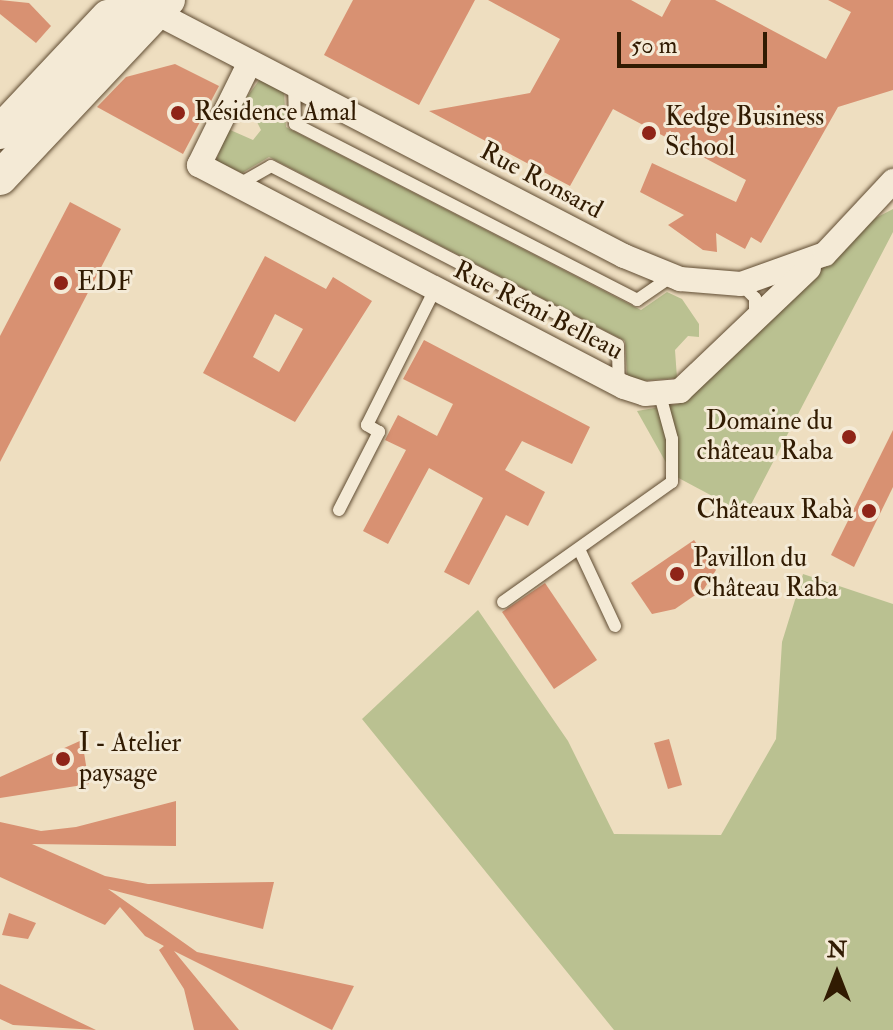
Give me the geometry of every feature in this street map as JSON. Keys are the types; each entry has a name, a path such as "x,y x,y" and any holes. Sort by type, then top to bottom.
{"main road":[{"path":"0,132 124,0"},
{"path":"0,162 118,27 124,0"},
{"path":"0,178 163,4"}],"street":[{"name":"Rue Ronsard","path":"124,0 163,4 249,64 294,82 672,276 741,284 825,254 893,181"},
{"name":"Rue Rémi Belleau","path":"249,64 199,165 619,384 660,395"},
{"path":"660,395 694,380 825,254"}],"lane":[{"path":"294,82 295,124 637,300 672,276"},
{"path":"236,186 271,166 618,345 619,384"},
{"path":"741,284 755,298 754,320"},
{"path":"339,510 379,432 367,425 435,289"},
{"path":"503,602 672,482 672,439 660,395"},
{"path":"579,549 615,626"}],"green space":[{"path":"260,79 284,91 286,127 641,310 667,292 682,299 699,324 699,337 688,336 675,350 677,378 638,381 627,375 625,341 269,157 242,173 216,161 228,129 253,140 261,130 254,116 238,109"},
{"path":"893,209 893,232 746,514 673,475 637,411 678,404 870,221"},
{"path":"803,574 893,604 893,1030 614,1030 362,719 478,610 568,741 614,834 721,835 776,739 782,642"}],"building":[{"path":"0,0 29,3 51,26 36,43 0,14"},
{"path":"353,0 475,0 419,105 324,55"},
{"path":"488,0 631,0 662,17 671,0 715,0 826,59 851,12 828,0 893,0 893,90 838,107 761,243 751,237 745,249 716,233 717,252 703,250 668,225 684,215 640,192 652,163 736,202 746,180 613,109 570,186 429,111 530,93 560,39"},
{"name":"Résidence Amal","path":"175,64 219,86 183,154 97,107 126,77"},
{"name":"EDF","path":"70,202 121,229 0,462 0,336"},
{"path":"265,256 326,289 333,277 372,301 295,422 203,373","holes":["275,314 303,329 279,372 253,357"]},
{"path":"424,340 590,427 572,464 522,441 505,470 545,492 528,526 506,515 469,585 444,572 483,498 429,468 388,544 363,531 406,450 385,440 398,415 437,436 453,404 403,379"},
{"name":"Châteaux Rabà","path":"893,430 893,487 854,567 831,555"},
{"name":"Pavillon du Château Raba","path":"694,540 716,570 704,589 675,609 652,614 631,583"},
{"path":"545,583 597,660 554,689 502,612"},
{"path":"669,739 682,785 668,789 654,743"},
{"name":"I - Atelier paysage","path":"82,740 89,784 0,798 0,777"},
{"path":"176,801 176,846 32,844 105,876 148,884 274,882 263,929 108,889 197,952 354,986 332,1030 174,951 239,1030 194,1030 184,989 159,950 164,946 145,936 120,907 105,925 0,877 0,822 41,831 76,827"},
{"path":"9,913 36,923 28,939 2,935"},
{"path":"0,984 96,1030 13,1025 0,1019"}],"place":[{"name":"Résidence Amal","path":"178,113"},
{"name":"Kedge Business School","path":"649,133"},
{"name":"EDF","path":"61,283"},
{"name":"Domaine du château Raba","path":"849,437"},
{"name":"Châteaux Rabà","path":"869,511"},
{"name":"Pavillon du Château Raba","path":"677,574"},
{"name":"I - Atelier paysage","path":"63,759"}]}
